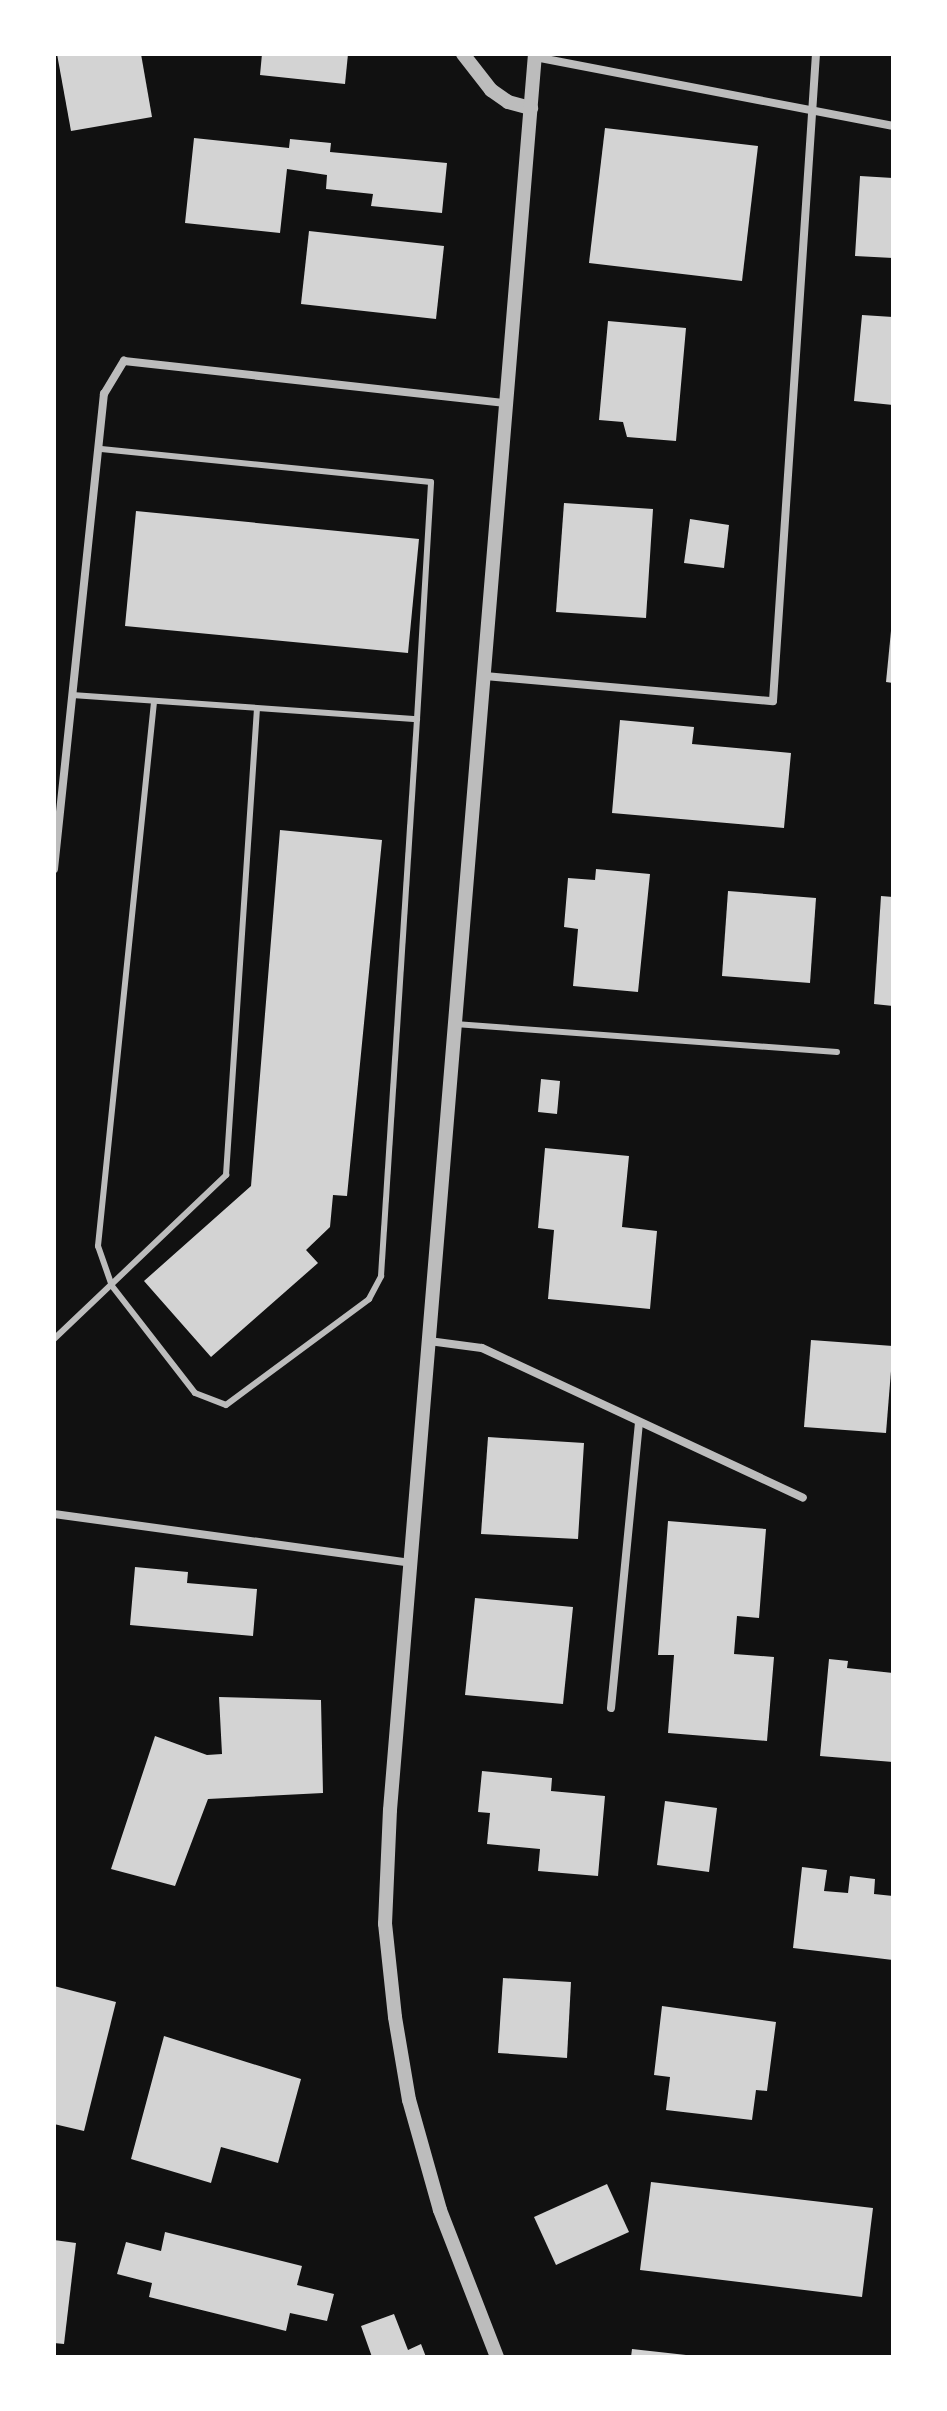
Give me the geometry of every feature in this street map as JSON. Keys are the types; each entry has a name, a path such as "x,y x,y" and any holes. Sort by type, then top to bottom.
{"street":[{"path":"463,54 491,90 508,102 531,108"},
{"path":"485,676 773,701 816,54"},
{"path":"497,2357 440,2210 409,2100 395,2017 385,1924 390,1810 535,56 893,126"},
{"path":"54,869 104,394 124,361 506,403"},
{"path":"429,1341 482,1348 803,1498"},
{"path":"611,1708 639,1422"},
{"path":"54,1514 412,1563"}],"lane":[{"path":"99,449 431,482 381,1276 369,1299 226,1405 195,1393 112,1286 98,1246 154,702"},
{"path":"72,695 417,719"},
{"path":"54,1339 226,1175 257,709"},
{"path":"455,1024 490,1024 837,1052"}],"building":[{"path":"57,54 141,54 152,117 71,131"},
{"path":"262,54 348,54 345,84 260,75"},
{"path":"605,128 758,146 742,281 589,263"},
{"path":"194,138 289,148 290,139 331,143 330,152 447,163 442,213 371,206 373,194 326,189 327,175 287,169 280,233 185,223"},
{"path":"860,176 893,178 893,258 855,256"},
{"path":"309,231 444,246 436,319 301,304"},
{"path":"862,315 893,317 893,405 854,401"},
{"path":"608,321 686,328 676,441 627,437 623,422 599,420"},
{"path":"564,503 653,509 646,618 556,612"},
{"path":"136,511 419,539 408,653 125,626"},
{"path":"690,519 729,525 724,568 684,563"},
{"path":"893,631 893,683 886,682"},
{"path":"620,720 694,727 692,744 791,753 784,828 612,813"},
{"path":"280,830 382,840 347,1196 333,1195 330,1227 306,1250 318,1263 211,1357 144,1281 251,1186"},
{"path":"596,869 650,874 638,992 573,986 578,929 564,927 568,878 595,880"},
{"path":"728,891 816,898 810,983 722,976"},
{"path":"881,896 893,897 893,1006 874,1004"},
{"path":"541,1079 560,1081 557,1114 538,1112"},
{"path":"545,1148 629,1156 622,1227 657,1231 650,1309 548,1299 554,1230 538,1228"},
{"path":"811,1340 893,1346 886,1433 804,1427"},
{"path":"488,1437 584,1443 578,1539 481,1534"},
{"path":"668,1521 766,1529 759,1618 737,1616 734,1654 774,1657 767,1741 668,1733 674,1655 658,1655"},
{"path":"135,1567 188,1572 187,1583 257,1589 253,1636 130,1625"},
{"path":"475,1598 573,1607 563,1704 465,1695"},
{"path":"829,1659 848,1661 847,1668 893,1673 893,1762 820,1756"},
{"path":"219,1697 321,1700 323,1793 208,1799 175,1886 111,1869 155,1736 207,1755 222,1754"},
{"path":"482,1771 552,1778 551,1791 605,1796 598,1876 538,1871 540,1849 487,1844 490,1813 478,1812"},
{"path":"665,1801 717,1808 709,1872 657,1865"},
{"path":"802,1867 827,1870 824,1891 848,1893 850,1876 875,1879 874,1894 893,1896 893,1960 793,1948"},
{"path":"503,1978 571,1982 567,2058 498,2053"},
{"path":"54,1986 116,2002 84,2131 54,2124"},
{"path":"662,2006 776,2022 767,2091 756,2090 752,2120 666,2110 670,2077 654,2075"},
{"path":"164,2036 301,2079 278,2163 221,2147 211,2183 131,2159"},
{"path":"651,2182 873,2208 862,2297 640,2270"},
{"path":"607,2184 629,2232 556,2265 534,2217"},
{"path":"165,2232 302,2266 297,2285 334,2294 327,2321 290,2313 286,2331 149,2297 152,2283 117,2274 126,2242 161,2251"},
{"path":"54,2240 76,2243 64,2344 54,2343"},
{"path":"394,2314 408,2350 421,2344 426,2357 372,2357 361,2326"},
{"path":"632,2349 686,2355 686,2357 631,2357"}]}
